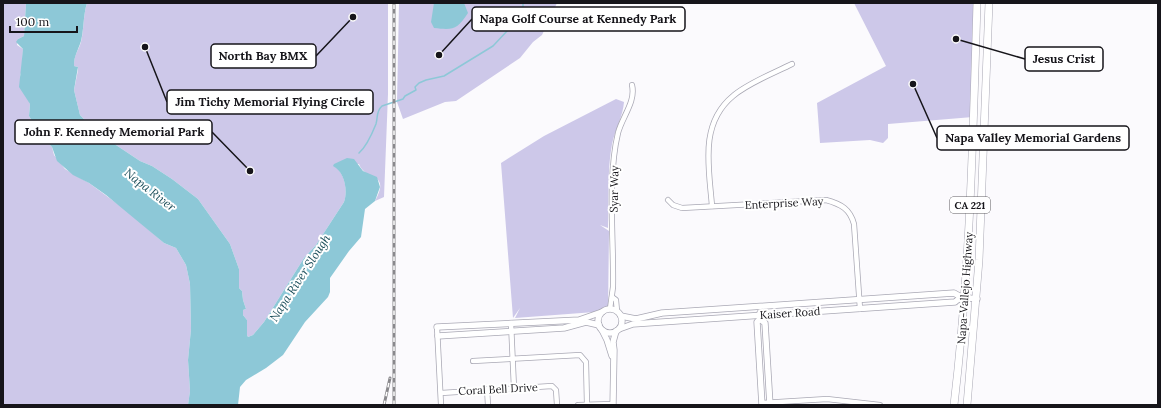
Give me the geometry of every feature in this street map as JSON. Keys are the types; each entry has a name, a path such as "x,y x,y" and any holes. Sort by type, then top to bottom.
{"main road":[{"name":"Napa-Vallejo Highway","path":"954,405 963,298 973,112 976,3"},
{"name":"Napa-Vallejo Highway","path":"967,405 977,299 989,3"}],"street":[{"path":"712,206 708,144 710,132 717,115 729,100 737,93 792,64"},
{"name":"Syar Way","path":"610,309 610,301 612,297 615,153 620,126 633,98 632,85"},
{"path":"973,112 984,112"},
{"name":"Enterprise Way","path":"668,200 674,205 682,208 826,200 839,204 850,214 854,224 860,309"},
{"name":"Kaiser Road","path":"621,316 636,319 662,313 954,294 963,298 977,299"},
{"name":"Syar Way","path":"612,297 616,300 617,311"},
{"name":"Kaiser Road","path":"617,330 633,324 760,317 955,302 963,298"},
{"path":"760,307 760,317 757,322 762,404 838,400 880,405"},
{"path":"441,405 438,328 579,320 610,309 617,311 621,316 622,323 612,342 614,350 613,405 578,405"},
{"path":"602,312 599,317 600,327 607,340 613,362"},
{"path":"760,317 765,323 770,403"},
{"path":"438,336 564,328 586,322 600,327 609,333 617,330"},
{"path":"511,323 514,388"},
{"path":"473,361 580,355 586,362 587,405"},
{"name":"Coral Bell Drive","path":"441,393 488,389 555,387 557,405"},
{"path":"488,389 488,405"}],"shaded area":[{"path":"3,3 26,3 24,36 18,39 17,45 23,49 22,71 20,75 30,104 29,116 41,136 52,147 54,155 65,169 89,183 127,211 164,243 176,248 186,265 190,284 191,329 188,360 190,391 188,405 3,405"},
{"path":"87,3 388,3 388,94 384,197 375,201 379,192 379,181 362,170 359,164 336,167 342,174 345,183 346,193 344,202 316,245 304,258 264,322 253,335 248,337 247,335 247,320 243,315 243,310 246,309 242,291 239,288 239,269 230,244 198,199 172,179 152,166 140,161 95,131 80,115 74,90 78,67 74,66 74,62 81,42"},
{"path":"399,3 557,3 542,35 533,42 520,58 456,101 445,102 403,119 397,102"},
{"path":"854,3 977,3 973,117 888,124 888,138 883,143 870,140 820,143 817,103 886,66"},
{"path":"616,99 624,102 610,154 608,228 600,225 609,231 608,311 515,318 520,308 513,318 501,163 544,136"}],"water":[{"path":"26,3 87,3 83,32 74,62 74,66 78,67 74,90 80,115 95,131 140,161 152,166 172,179 198,199 230,244 239,269 239,288 242,291 246,309 243,310 243,315 247,320 248,337 253,335 264,322 304,258 316,245 344,202 346,193 343,177 333,166 334,164 347,158 354,159 363,171 377,177 380,187 375,201 365,209 361,237 330,278 330,292 328,297 305,322 283,355 266,368 246,380 240,387 238,405 188,405 190,391 188,360 191,329 190,284 186,265 176,248 164,243 106,195 89,183 73,175 57,161 52,147 41,136 29,116 30,104 19,87 23,49 16,42 24,36"},
{"path":"434,3 464,3 468,13 461,23 454,28 434,28 431,22"}],"waterway":[{"path":"359,153 371,136 376,124 378,112 382,106 403,99 405,96 416,90 415,87 419,83 444,76 493,46 508,30 523,7 523,3"}],"railway":[{"path":"394,3 394,405"},
{"path":"384,405 390,378"}],"place":[{"name":"North Bay BMX","path":"353,17"},
{"name":"Jesus Crist","path":"956,39"},
{"name":"Jim Tichy Memorial Flying Circle","path":"145,47"},
{"name":"Napa Golf Course at Kennedy Park","path":"439,55"},
{"name":"Napa Valley Memorial Gardens","path":"913,84"},
{"name":"John F. Kennedy Memorial Park","path":"250,171"}],"water label":[{"name":"Napa River","path":"150,190"},
{"name":"Napa River Slough","path":"300,278"}]}
